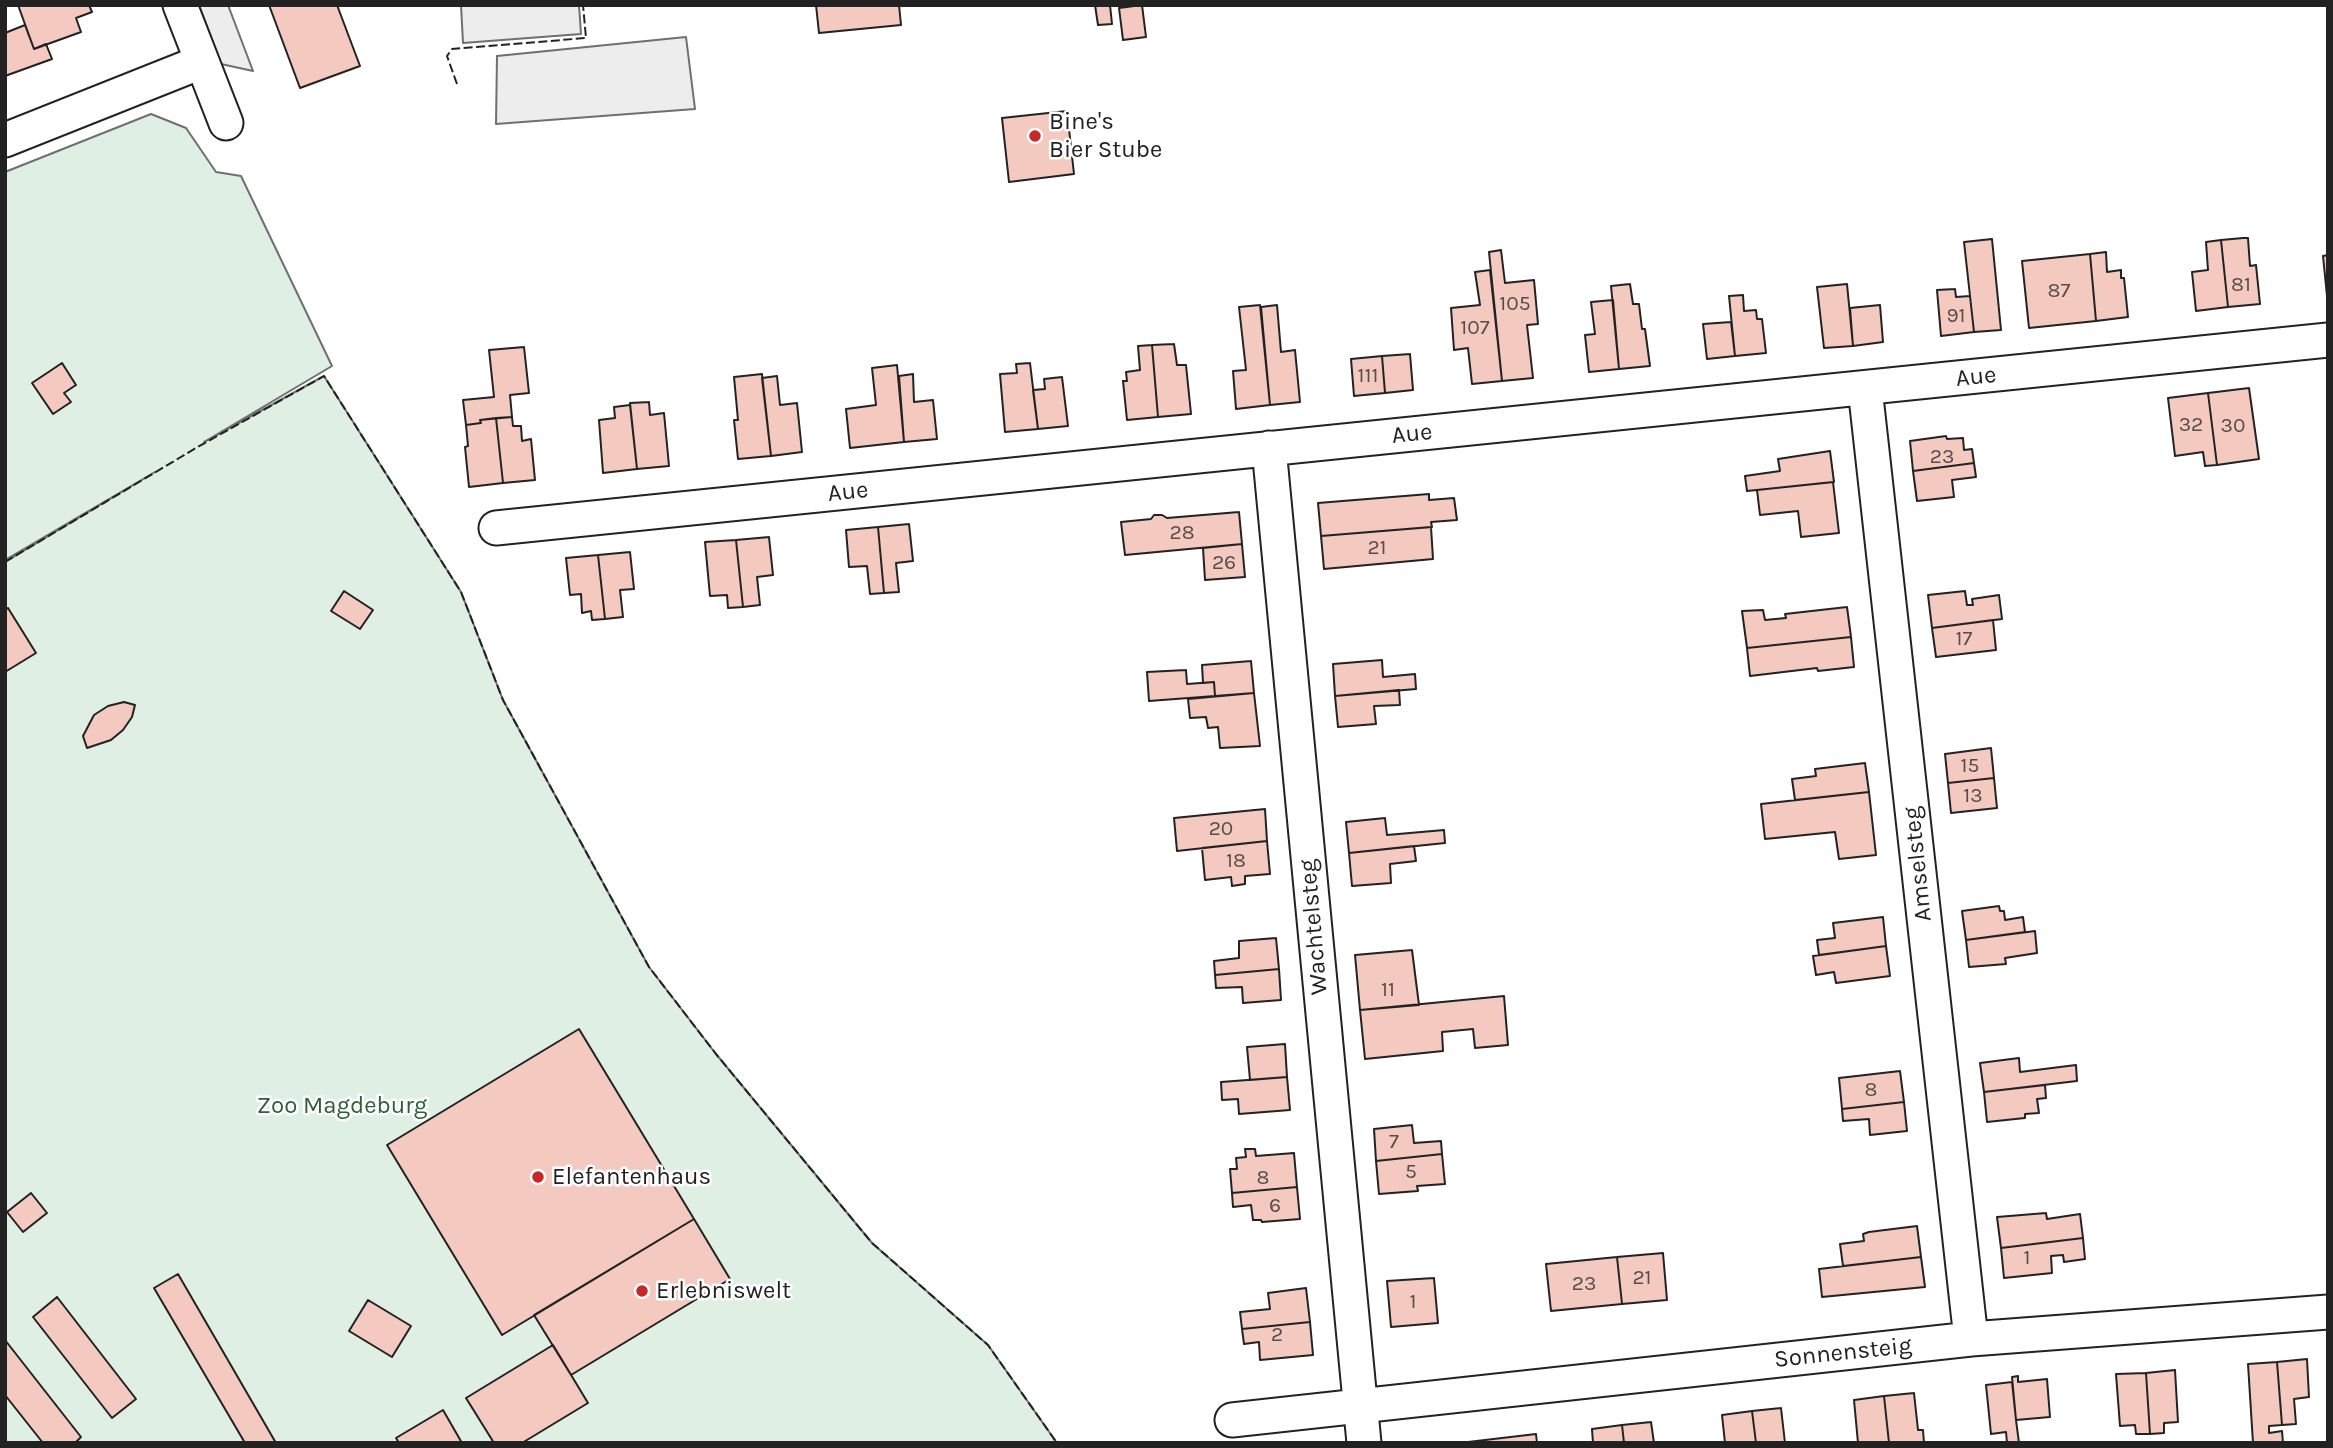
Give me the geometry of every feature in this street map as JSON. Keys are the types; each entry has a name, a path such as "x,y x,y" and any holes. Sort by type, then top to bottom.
{"street":[{"path":"180,5 226,122"},
{"path":"5,141 201,62"},
{"name":"Aue","path":"496,528 2328,340"},
{"name":"Amselsteg","path":"1865,388 1971,1339"},
{"name":"Wachtelsteg","path":"1269,449 1359,1405"},
{"name":"Sonnensteig","path":"1232,1420 1971,1339 2328,1312"},
{"path":"1359,1405 1364,1443"}],"green space":[{"name":"Zoo Magdeburg","path":"151,114 186,128 216,172 241,176 332,366 204,442 324,376 461,592 503,700 649,967 716,1054 872,1243 988,1345 1057,1443 5,1443 5,562 155,472 5,560 5,172"}],"shaded area":[{"path":"199,5 228,5 253,71 221,64"},
{"path":"461,5 579,5 581,34 463,43"},
{"path":"686,37 695,109 496,124 497,56"}],"building":[{"path":"18,5 89,5 92,12 76,18 81,32 34,49"},
{"path":"269,5 337,5 360,66 300,88"},
{"path":"816,5 899,5 901,25 819,33"},
{"path":"1095,5 1110,5 1112,24 1098,25"},
{"path":"1142,5 1146,37 1123,40 1119,8"},
{"path":"25,25 34,49 46,44 52,59 5,76 5,33"},
{"path":"1067,111 1074,174 1009,182 1002,118"},
{"path":"2248,238 2250,266 2256,265 2260,304 2228,307 2221,240"},
{"path":"1992,239 2001,330 1974,332 1964,242"},
{"path":"2221,240 2228,307 2196,311 2192,272 2208,270 2206,242"},
{"path":"1501,250 1505,283 1534,280 1538,324 1527,325 1533,378 1502,381 1489,252"},
{"path":"2106,252 2107,272 2121,270 2121,278 2124,278 2128,317 2096,321 2090,254"},
{"path":"2090,254 2096,321 2029,328 2022,261"},
{"path":"2328,255 2328,296 2327,296 2323,256"},
{"path":"1490,270 1502,381 1472,384 1468,348 1454,350 1451,308 1480,305 1475,272"},
{"path":"1630,284 1633,304 1639,304 1650,366 1619,369 1611,286"},
{"path":"1847,284 1853,346 1824,348 1817,287"},
{"path":"1955,289 1956,297 1970,296 1974,332 1941,336 1937,290"},
{"path":"1743,295 1744,311 1756,310 1757,319 1762,319 1766,353 1735,356 1729,296"},
{"path":"1613,300 1619,369 1589,372 1585,335 1595,334 1591,302"},
{"path":"1260,305 1270,405 1236,409 1233,371 1246,370 1239,307"},
{"path":"1277,305 1281,352 1295,350 1300,402 1270,405 1261,307"},
{"path":"1880,305 1883,342 1853,346 1850,308"},
{"path":"1731,322 1735,356 1707,359 1703,324"},
{"path":"1174,344 1177,365 1186,365 1191,414 1158,417 1152,345"},
{"path":"1152,345 1158,417 1127,420 1123,381 1127,381 1126,372 1140,370 1138,346"},
{"path":"524,347 529,393 510,395 512,417 480,420 481,423 466,425 463,400 494,397 489,350"},
{"path":"1410,354 1413,390 1385,393 1382,356"},
{"path":"1382,356 1385,393 1354,396 1351,359"},
{"path":"62,363 76,385 64,393 71,402 53,414 32,383"},
{"path":"1030,363 1038,429 1005,432 1000,374 1017,373 1016,364"},
{"path":"897,365 904,442 850,448 846,409 876,405 872,368"},
{"path":"762,374 771,456 738,459 734,377"},
{"path":"913,374 914,402 933,400 937,439 904,442 899,376"},
{"path":"777,376 780,405 797,403 802,452 771,456 762,378"},
{"path":"1062,377 1068,426 1038,429 1033,390 1045,389 1044,379"},
{"path":"2249,388 2259,459 2217,465 2208,393"},
{"path":"2208,393 2217,465 2205,466 2203,452 2175,456 2168,398"},
{"path":"649,402 650,415 664,413 669,466 637,469 630,403"},
{"path":"630,405 637,469 603,473 599,420 615,418 614,407"},
{"path":"512,417 513,426 521,426 522,441 531,439 535,480 503,483 496,418"},
{"path":"496,418 503,483 469,487 466,425"},
{"path":"1946,436 1947,439 1963,438 1964,450 1972,449 1974,463 1913,471 1910,441"},
{"path":"1830,451 1834,482 1747,491 1745,476 1780,471 1778,459"},
{"path":"1974,463 1976,477 1952,480 1954,497 1917,501 1913,471"},
{"path":"1833,482 1839,533 1801,537 1798,511 1760,515 1757,490"},
{"path":"1429,494 1429,500 1454,498 1457,520 1431,522 1432,527 1321,536 1318,503"},
{"path":"1239,512 1242,544 1125,555 1121,522 1151,519 1154,515 1167,518"},
{"path":"909,524 913,561 896,563 899,592 884,593 878,527"},
{"path":"878,527 884,593 870,594 867,566 849,567 846,530"},
{"path":"1431,527 1433,559 1324,569 1321,536"},
{"path":"769,537 773,575 757,577 760,605 743,607 736,540"},
{"path":"736,540 743,607 728,608 727,595 710,596 705,542"},
{"path":"1242,544 1245,577 1205,580 1203,548"},
{"path":"630,552 634,589 620,590 623,617 605,619 598,555"},
{"path":"598,555 605,619 592,620 591,611 582,613 581,594 570,595 566,558"},
{"path":"344,591 373,610 360,629 331,611"},
{"path":"1965,591 1967,605 1973,605 1972,599 1999,595 2002,619 1932,628 1928,595"},
{"path":"1847,607 1851,637 1747,648 1742,611 1763,610 1765,620 1786,618 1785,614"},
{"path":"8,608 36,653 5,672 5,610"},
{"path":"1993,620 1996,650 1936,657 1932,628"},
{"path":"1851,637 1854,667 1818,671 1817,668 1750,676 1747,648"},
{"path":"1382,660 1383,677 1415,674 1416,689 1335,696 1333,664"},
{"path":"1251,661 1254,693 1215,696 1214,682 1203,683 1202,665"},
{"path":"1186,670 1187,684 1214,682 1215,696 1149,701 1147,672"},
{"path":"1399,690 1400,705 1374,706 1376,724 1338,727 1335,696"},
{"path":"1254,693 1260,746 1220,748 1218,727 1208,728 1206,717 1190,718 1188,699"},
{"path":"124,702 135,705 132,717 123,730 111,740 87,748 83,736 94,715 108,706"},
{"path":"1991,748 1994,778 1948,783 1945,754"},
{"path":"1865,763 1869,792 1795,800 1792,779 1816,776 1815,769"},
{"path":"1994,778 1997,808 1951,813 1948,783"},
{"path":"1869,792 1876,855 1839,859 1835,832 1765,839 1761,804"},
{"path":"1265,809 1267,841 1177,851 1174,818"},
{"path":"1385,818 1387,835 1444,830 1445,843 1349,853 1346,822"},
{"path":"1267,841 1270,874 1245,876 1245,884 1232,886 1231,877 1205,880 1202,848"},
{"path":"1414,846 1416,861 1390,864 1391,883 1352,886 1349,853"},
{"path":"1999,906 2000,911 2004,911 2005,920 2023,917 2025,932 1966,940 1962,911"},
{"path":"1883,917 1886,946 1819,955 1817,940 1835,938 1833,923"},
{"path":"2035,931 2037,953 2005,958 2006,964 1969,967 1966,940"},
{"path":"1276,938 1279,969 1215,975 1214,961 1239,958 1239,941"},
{"path":"1886,946 1890,976 1836,983 1834,972 1816,975 1813,956"},
{"path":"1412,950 1419,1005 1360,1010 1355,955"},
{"path":"1279,969 1281,1000 1243,1003 1242,987 1216,988 1215,975"},
{"path":"1504,996 1508,1045 1475,1048 1473,1029 1442,1032 1443,1051 1365,1059 1360,1010"},
{"name":"Elefantenhaus","path":"579,1029 694,1219 502,1335 387,1145"},
{"path":"1285,1044 1287,1077 1250,1080 1247,1047"},
{"path":"2019,1058 2020,1072 2076,1065 2077,1081 1984,1092 1980,1063"},
{"path":"1900,1071 1904,1102 1842,1109 1839,1078"},
{"path":"1287,1077 1290,1110 1239,1114 1238,1099 1222,1100 1221,1082"},
{"path":"2045,1085 2046,1098 2037,1099 2039,1113 2025,1114 2025,1118 1987,1122 1984,1092"},
{"path":"1904,1102 1907,1131 1870,1135 1869,1119 1843,1121 1842,1109"},
{"path":"1412,1125 1414,1143 1441,1141 1442,1154 1376,1161 1374,1129"},
{"path":"1245,1149 1255,1149 1256,1156 1294,1153 1297,1187 1232,1193 1230,1169 1237,1169 1236,1158 1246,1157"},
{"path":"1442,1154 1445,1184 1417,1186 1418,1191 1379,1194 1376,1161"},
{"path":"1297,1187 1300,1219 1262,1222 1253,1220 1251,1205 1233,1207 1232,1193"},
{"path":"31,1193 47,1213 23,1232 7,1212"},
{"path":"2046,1213 2047,1219 2080,1214 2083,1238 2001,1248 1997,1217"},
{"name":"Erlebniswelt","path":"694,1219 730,1279 571,1375 534,1315"},
{"path":"1917,1226 1921,1257 1843,1266 1840,1244 1864,1241 1863,1234 1869,1232"},
{"path":"2083,1238 2085,1259 2064,1262 2063,1255 2051,1256 2052,1273 2004,1278 2001,1248"},
{"path":"1663,1253 1667,1300 1622,1304 1617,1257"},
{"path":"1617,1257 1622,1304 1551,1311 1546,1264"},
{"path":"1921,1257 1925,1287 1822,1297 1819,1269"},
{"path":"178,1274 276,1443 245,1443 154,1288"},
{"path":"1434,1278 1438,1323 1391,1327 1387,1281"},
{"path":"1306,1288 1310,1322 1242,1329 1240,1312 1270,1309 1268,1293"},
{"path":"57,1297 136,1399 112,1418 33,1317"},
{"path":"368,1300 411,1326 392,1357 349,1331"},
{"path":"1310,1322 1313,1355 1260,1360 1259,1342 1244,1344 1242,1329"},
{"path":"5,1340 81,1437 75,1443 43,1443 5,1395"},
{"path":"553,1345 588,1403 522,1443 494,1443 466,1398"},
{"path":"2307,1359 2309,1397 2294,1399 2296,1424 2282,1425 2277,1362"},
{"path":"2277,1362 2282,1425 2269,1426 2269,1433 2282,1431 2283,1443 2253,1443 2248,1364"},
{"path":"2175,1370 2178,1422 2164,1423 2164,1433 2150,1434 2146,1373"},
{"path":"2146,1373 2150,1434 2136,1434 2135,1425 2120,1426 2116,1374"},
{"path":"2018,1376 2018,1382 2047,1379 2050,1417 2016,1420 2012,1377"},
{"path":"2012,1382 2019,1443 2007,1443 2006,1432 1991,1434 1986,1385"},
{"path":"1914,1393 1918,1430 1923,1430 1924,1443 1889,1443 1884,1396"},
{"path":"1884,1396 1889,1443 1858,1443 1854,1400"},
{"path":"1781,1408 1785,1443 1756,1443 1752,1411"},
{"path":"443,1410 462,1443 399,1443 396,1438"},
{"path":"1752,1411 1756,1443 1725,1443 1722,1415"},
{"path":"1651,1422 1654,1443 1624,1443 1622,1425"},
{"path":"1622,1425 1624,1443 1593,1443 1592,1429"},
{"path":"1536,1434 1537,1443 1468,1443 1468,1442"}],"fence":[{"path":"457,84 447,56 452,49 586,38 583,5"},
{"path":"5,562 196,448 324,376 461,592 503,700 649,967 716,1054 872,1243 988,1345 1057,1443"}],"place":[{"name":"Bine's Bier Stube","path":"1035,136"},
{"name":"Elefantenhaus","path":"538,1177"},
{"name":"Erlebniswelt","path":"642,1291"}]}
